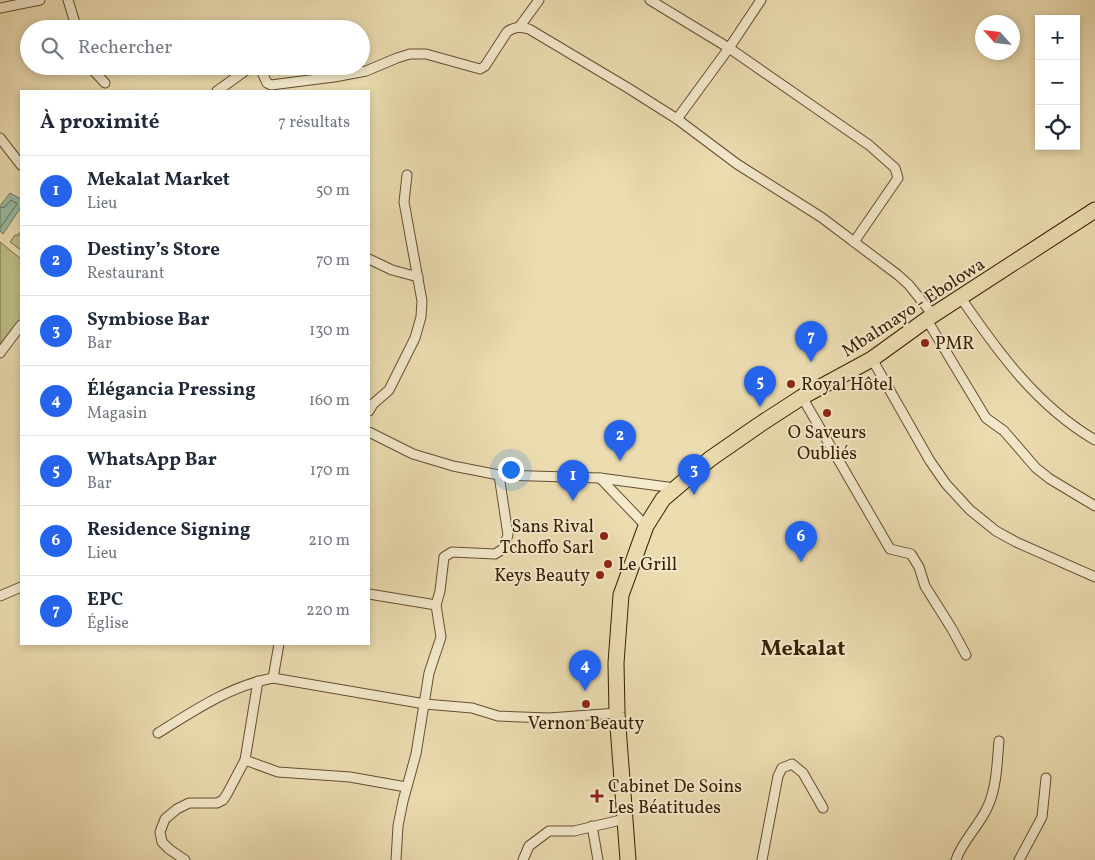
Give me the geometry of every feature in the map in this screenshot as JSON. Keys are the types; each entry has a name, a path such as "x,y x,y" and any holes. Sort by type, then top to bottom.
{"highway":[{"name":"Mbalmayo - Ebolowa","path":"628,860 617,713 616,663 621,595 646,526 663,499 710,459 802,397 872,358 1095,210"}],"street":[{"path":"0,8 40,0"},
{"path":"68,0 74,20"},
{"path":"520,26 539,0"},
{"path":"650,0 729,48 869,145 895,168 898,178 854,242"},
{"path":"677,119 729,48 761,0"},
{"path":"370,69 410,54 426,54 480,69 485,66 508,32 512,28 520,26 529,29 628,88 677,119 737,164 791,197 909,284 930,318 982,414 1004,431 1036,468 1050,479 1095,506"},
{"path":"98,75 105,82"},
{"path":"218,90 239,75"},
{"path":"263,75 267,83 271,85 345,75"},
{"path":"0,138 20,164"},
{"path":"370,409 373,404 389,390 419,329 422,300 404,202 407,175"},
{"path":"370,259 392,270 418,277"},
{"path":"961,298 1021,380 1078,430 1095,440"},
{"path":"0,353 20,325"},
{"path":"872,358 930,461 946,484 970,510 996,531 1016,542 1095,577"},
{"path":"802,397 890,549 911,554 919,567 925,586 966,655"},
{"path":"370,432 432,461 499,475 600,478 675,488"},
{"path":"396,860 398,826 406,787 416,754 425,704 425,692 441,637 436,605 440,591 444,557 452,552 495,554 503,549 508,535 499,475"},
{"path":"600,478 646,526"},
{"path":"0,596 20,587"},
{"path":"370,594 436,605"},
{"path":"273,678 279,645"},
{"path":"158,733 217,697 258,681 273,678 425,704 472,708 498,716 549,718 617,713"},
{"path":"185,860 162,842 160,832 164,819 189,803 217,803 222,800 246,760 258,681"},
{"path":"956,860 959,852 989,806 995,782 999,740"},
{"path":"246,760 278,772 350,777 406,787"},
{"path":"762,860 778,776 782,768 792,764 803,773 823,808"},
{"path":"1019,860 1042,817 1046,778"},
{"path":"524,860 529,846 548,831 574,831 625,819"},
{"path":"592,826 598,860"}],"shaded area":[{"path":"20,232 20,249 10,242 15,235"},
{"path":"0,242 20,258 20,322 0,347"}],"water":[{"path":"10,193 20,198 20,208 3,234 0,231 0,206"}],"place":[{"name":"PMR","path":"925,343"},
{"name":"EPC","path":"811,362"},
{"name":"Royal Hôtel","path":"791,384"},
{"name":"WhatsApp Bar","path":"760,407"},
{"name":"O Saveurs Oubliés","path":"827,413"},
{"name":"Destiny’s Store","path":"620,461"},
{"name":"Symbiose Bar","path":"694,495"},
{"name":"Mekalat Market","path":"573,501"},
{"name":"Sans Rival Tchoffo Sarl","path":"604,536"},
{"name":"Residence Signing","path":"801,562"},
{"name":"Le Grill","path":"608,564"},
{"name":"Keys Beauty","path":"600,575"},
{"name":"Élégancia Pressing","path":"585,691"},
{"name":"Vernon Beauty","path":"586,704"},
{"name":"Cabinet De Soins Les Béatitudes","path":"597,796"}],"district":[{"name":"Mekalat","path":"803,647"}]}
